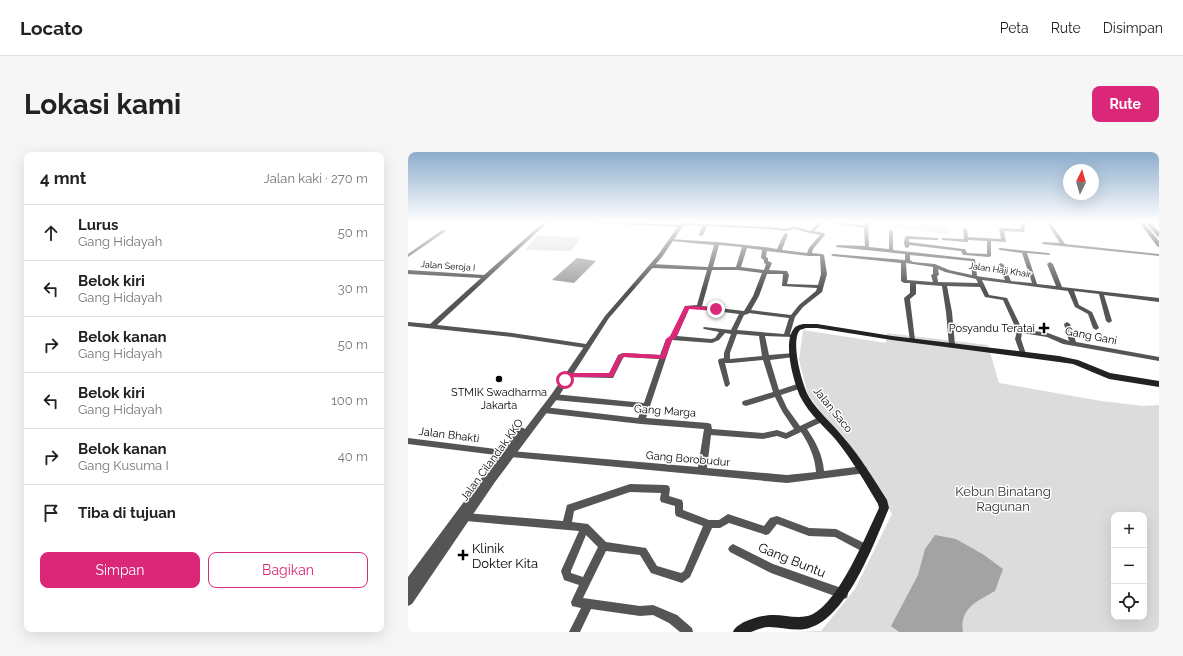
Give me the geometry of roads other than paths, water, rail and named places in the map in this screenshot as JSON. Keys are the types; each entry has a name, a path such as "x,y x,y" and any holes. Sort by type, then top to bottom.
{"main road":[{"path":"790,336 796,330 804,326 817,326 1075,362 1109,376 1159,384"},
{"name":"Jalan Saco","path":"739,632 752,623 772,621 804,623 816,621 826,613 842,594 884,508 883,503 863,470 844,444 821,419 805,398 800,386 790,336"}],"street":[{"path":"408,256 425,244"},
{"path":"432,326 522,244"},
{"name":"Jalan Cilandak KKO","path":"408,600 466,517 507,454 554,397 602,316 665,244"},
{"name":"Jalan Cilandak KKO","path":"408,586 507,454 584,346 607,316 652,266 669,244"},
{"path":"699,307 717,244"},
{"path":"706,328 762,335 790,336 792,317 801,306 816,296 821,287 824,274 822,255 730,244"},
{"path":"779,251 782,244"},
{"path":"810,254 811,249 815,244"},
{"path":"891,244 891,251"},
{"path":"906,244 907,253 904,281 913,283 981,285"},
{"path":"919,244 963,250 965,254 989,256 989,244"},
{"path":"1066,244 1159,255"},
{"path":"738,268 745,246"},
{"path":"838,246 973,260 976,277 987,296 1005,299 1020,331 1018,339 1023,354"},
{"path":"727,360 727,353 734,332 756,296 769,264 766,262 766,259 762,258 766,248"},
{"path":"1000,249 1048,254"},
{"path":"1024,251 1035,285"},
{"name":"Jalan Haji Khair","path":"833,255 935,266 947,271 976,277 1159,300"},
{"path":"958,259 959,266"},
{"path":"1050,264 1059,287"},
{"path":"652,266 709,269 738,268 765,272 785,272 786,275 784,285 821,287"},
{"path":"935,266 936,274 934,275 936,284"},
{"path":"1001,266 1008,281"},
{"name":"Jalan Seroja I","path":"408,272 486,277"},
{"path":"912,340 907,298 913,294 913,283"},
{"path":"944,284 949,312 952,345"},
{"path":"1070,289 1077,306 1090,313 1096,328"},
{"path":"1101,292 1109,321"},
{"path":"641,421 669,339 673,338 687,307 792,317"},
{"path":"408,324 584,346"},
{"path":"1067,324 1073,344"},
{"path":"673,338 712,341 717,340 723,331"},
{"name":"Gang Gani","path":"1020,331 1048,336 1063,342 1159,359"},
{"path":"762,335 765,358 776,393 789,418 814,446 820,467 820,475"},
{"path":"568,375 611,376 620,357 624,355 663,357"},
{"path":"728,384 721,361 794,355"},
{"path":"746,403 800,386"},
{"path":"554,397 646,406"},
{"name":"Gang Marga","path":"544,410 641,421 708,426 708,432 763,436 778,433 786,436 821,419"},
{"path":"702,471 708,432"},
{"name":"Jalan Bhakti","path":"408,441 507,454"},
{"name":"Gang Borobudur","path":"507,454 787,479 863,470"},
{"path":"567,524 570,508 630,488 666,489 664,498 679,503 679,513 709,524 720,524 728,518 766,531 773,521 777,520 809,532 836,533 865,548"},
{"path":"466,517 567,524 585,527 604,546 643,551 654,570 682,578 687,574 709,524"},
{"path":"585,527 566,571 567,577 585,582"},
{"path":"604,546 576,602 640,611 653,610 673,619 688,632"},
{"name":"Gang Buntu","path":"733,548 771,568 842,594"},
{"path":"574,632 588,604"}],"place":[{"name":"Posyandu Teratai","path":"1044,328"},
{"name":"STMIK Swadharma Jakarta","path":"499,379"},
{"name":"Klinik Dokter Kita","path":"463,555"}],"park label":[{"name":"Kebun Binatang Ragunan","path":"1003,498"}]}
